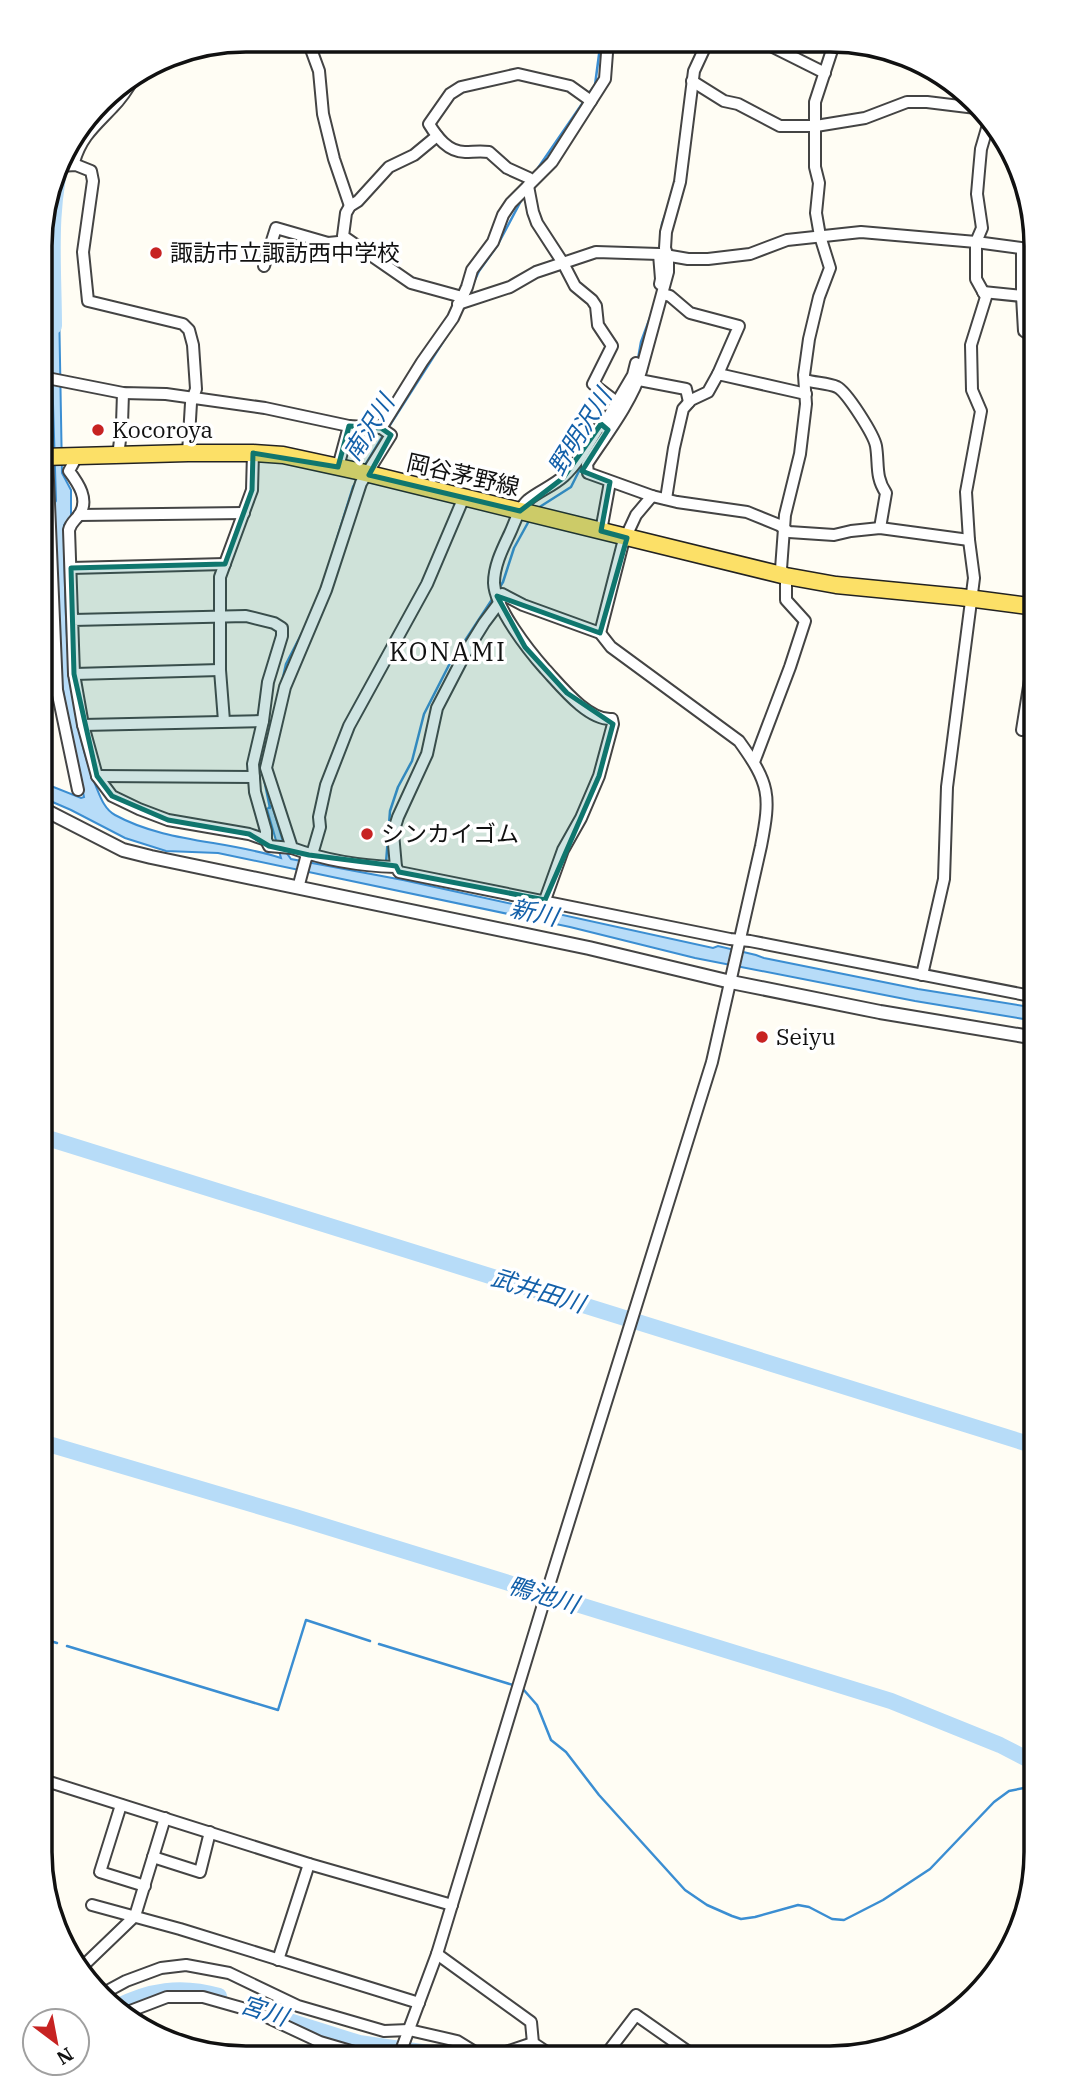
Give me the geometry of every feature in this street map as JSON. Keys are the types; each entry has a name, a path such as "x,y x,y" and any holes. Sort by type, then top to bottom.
{"main road":[{"name":"岡谷茅野線","path":"56,458 188,453 283,455 786,576 836,585 1024,606"}],"street":[{"path":"312,52 319,71 323,114 334,159 350,206"},
{"path":"381,428 453,318 472,270 493,242 503,215 511,203 552,162 605,79 607,52"},
{"path":"703,52 692,81 680,182 666,232 661,279 632,375 587,464 588,473 652,496 747,512 789,532 834,535 880,528 969,540"},
{"path":"783,52 825,73"},
{"path":"754,762 805,621 786,600 786,576 781,569 785,514 800,454 806,404 804,375 814,316 830,268 816,213 819,183 815,167 815,102 831,52"},
{"path":"591,101 570,86 518,74 461,87 450,94 429,124 437,136 453,150 489,152 507,168 529,178 537,223 575,286 592,299 596,306 598,325 612,346 593,384 619,404"},
{"path":"692,81 724,102 738,104 780,125 816,126 865,118 907,103 962,106"},
{"path":"922,975 944,879 947,787 974,578 966,492 981,411 972,390 971,345 985,298 976,279 976,242 982,228 977,194 981,149 986,133"},
{"path":"437,136 414,155 389,167 358,201 350,206 346,213 343,236 411,283 460,300 510,287 536,272 596,252 708,259 750,254 787,240 879,233 1023,248 1024,330"},
{"path":"70,167 91,171 93,181 83,252 88,301 183,324 190,330 197,389 192,397 188,453"},
{"path":"264,266 276,228 328,243 349,241"},
{"path":"619,404 639,380 668,272 663,256"},
{"path":"983,292 1022,296"},
{"path":"663,294 670,296 690,313 739,326 708,392 691,400 683,409 666,499"},
{"path":"718,374 806,394"},
{"path":"52,378 123,393 166,394 265,408 349,426 381,428 391,435 361,483 326,590 285,687 266,768 292,848"},
{"path":"639,380 687,388 689,402"},
{"path":"805,380 838,388 849,398 864,424 872,431 878,461 878,482 886,493 880,528"},
{"path":"118,456 123,393"},
{"path":"545,900 563,850 599,776 613,724 612,719 607,720 590,712 567,693 525,647 499,603 494,583 498,558 529,514 527,501 563,478 601,424 606,428"},
{"path":"338,467 349,426"},
{"path":"225,721 220,670 220,577 251,490 253,453"},
{"path":"56,458 69,471 82,492 82,510 70,524 69,530 74,674 83,726 97,776 112,796 168,820 249,834 266,840"},
{"path":"56,458 57,690 78,790"},
{"path":"601,531 610,482"},
{"path":"600,633 620,556 636,515 652,496"},
{"path":"299,884 320,827 319,817 326,785 349,726 427,584 464,497"},
{"path":"79,515 244,513"},
{"path":"71,568 225,564"},
{"path":"403,2046 437,1954 712,1062 740,942 768,811 765,786 754,762 739,741 611,647 600,633 523,605 502,594 437,708 427,754 393,833 396,867 399,872 740,942 1024,995"},
{"path":"73,620 246,616 274,623 282,628 268,682 253,764 255,792 266,840 269,846 292,848 308,856 379,867 396,867"},
{"path":"74,674 220,670"},
{"path":"1021,730 1024,715"},
{"path":"83,726 263,721"},
{"path":"97,776 254,777"},
{"path":"52,814 123,850 299,884 732,977 880,1012 1024,1029"},
{"path":"52,1783 309,1864 452,1905"},
{"path":"121,1805 100,1872 145,1885"},
{"path":"87,1962 135,1916 165,1818"},
{"path":"153,1857 200,1872 210,1832"},
{"path":"278,1960 309,1864"},
{"path":"92,1905 419,2003"},
{"path":"437,1954 531,2022 531,2040 538,2046"},
{"path":"111,1989 161,1968 186,1965 229,1973 298,2007 384,2031 409,2030 457,2041 465,2046"},
{"path":"134,2009 167,1997 203,1997 256,2012 334,2046"},
{"path":"612,2046 636,2015 681,2046"},
{"path":"524,2046 533,2043"}],"highlighted area":[{"path":"601,424 608,430 582,471 610,482 601,531 627,538 600,633 497,596 525,647 567,693 613,724 599,776 545,900 399,872 396,866 309,855 269,846 249,834 168,820 112,796 97,776 74,674 71,568 225,564 252,490 253,453 338,467 349,426 381,428 391,435 369,475 520,511 563,478"}],"water":[{"name":"新川","path":"59,304 62,473 71,490 71,517 64,525 68,656 72,689 77,722 95,784 105,806 115,815 155,831 281,858 267,809 272,805 286,852 291,859 403,880 713,948 718,946 918,989 1024,1006 1024,1019 915,1001 695,958 570,927 218,853 166,851 125,838 52,802 52,786 84,797 60,673 53,505 56,501 52,306"}],"waterway":[{"name":"南沢川","path":"587,96 595,85 599,52"},
{"name":"南沢川","path":"538,168 584,101"},
{"name":"南沢川","path":"473,284 522,199"},
{"name":"野明沢川","path":"660,247 662,224 667,210"},
{"path":"54,223 54,326"},
{"name":"野明沢川","path":"638,359 651,315"},
{"name":"南沢川","path":"388,428 448,334"},
{"name":"南沢川","path":"364,467 384,434"},
{"name":"野明沢川","path":"538,508 571,487 583,463"},
{"name":"南沢川","path":"335,545 358,479"},
{"name":"野明沢川","path":"498,590 514,548 530,519"},
{"name":"野明沢川","path":"386,863 390,811 398,787 412,761 424,714 449,665 493,598"},
{"name":"南沢川","path":"282,682 286,664 302,633"},
{"name":"南沢川","path":"263,774 270,808"},
{"name":"武井田川","path":"52,1139 1023,1442"},
{"name":"鴨池川","path":"52,1445 295,1517 891,1701 1023,1757"},
{"path":"67,1646 278,1710 306,1620 370,1641"},
{"path":"52,1642 57,1643"},
{"path":"379,1644 513,1685"},
{"path":"523,1689 537,1705 551,1740 566,1752 599,1795 685,1890 707,1905 741,1919 798,1905 809,1907 832,1919 844,1920 883,1900 930,1869 994,1802 1009,1791 1023,1788"},
{"name":"宮川","path":"126,2003 153,1993 178,1990 219,1996"},
{"name":"宮川","path":"264,2011 359,2043 380,2046"}],"place":[{"name":"諏訪市立諏訪西中学校","path":"156,253"},
{"name":"Kocoroya","path":"98,430"},
{"name":"シンカイゴム","path":"367,834"},
{"name":"Seiyu","path":"762,1037"}],"district":[{"name":"KONAMI","path":"448,652"}]}
